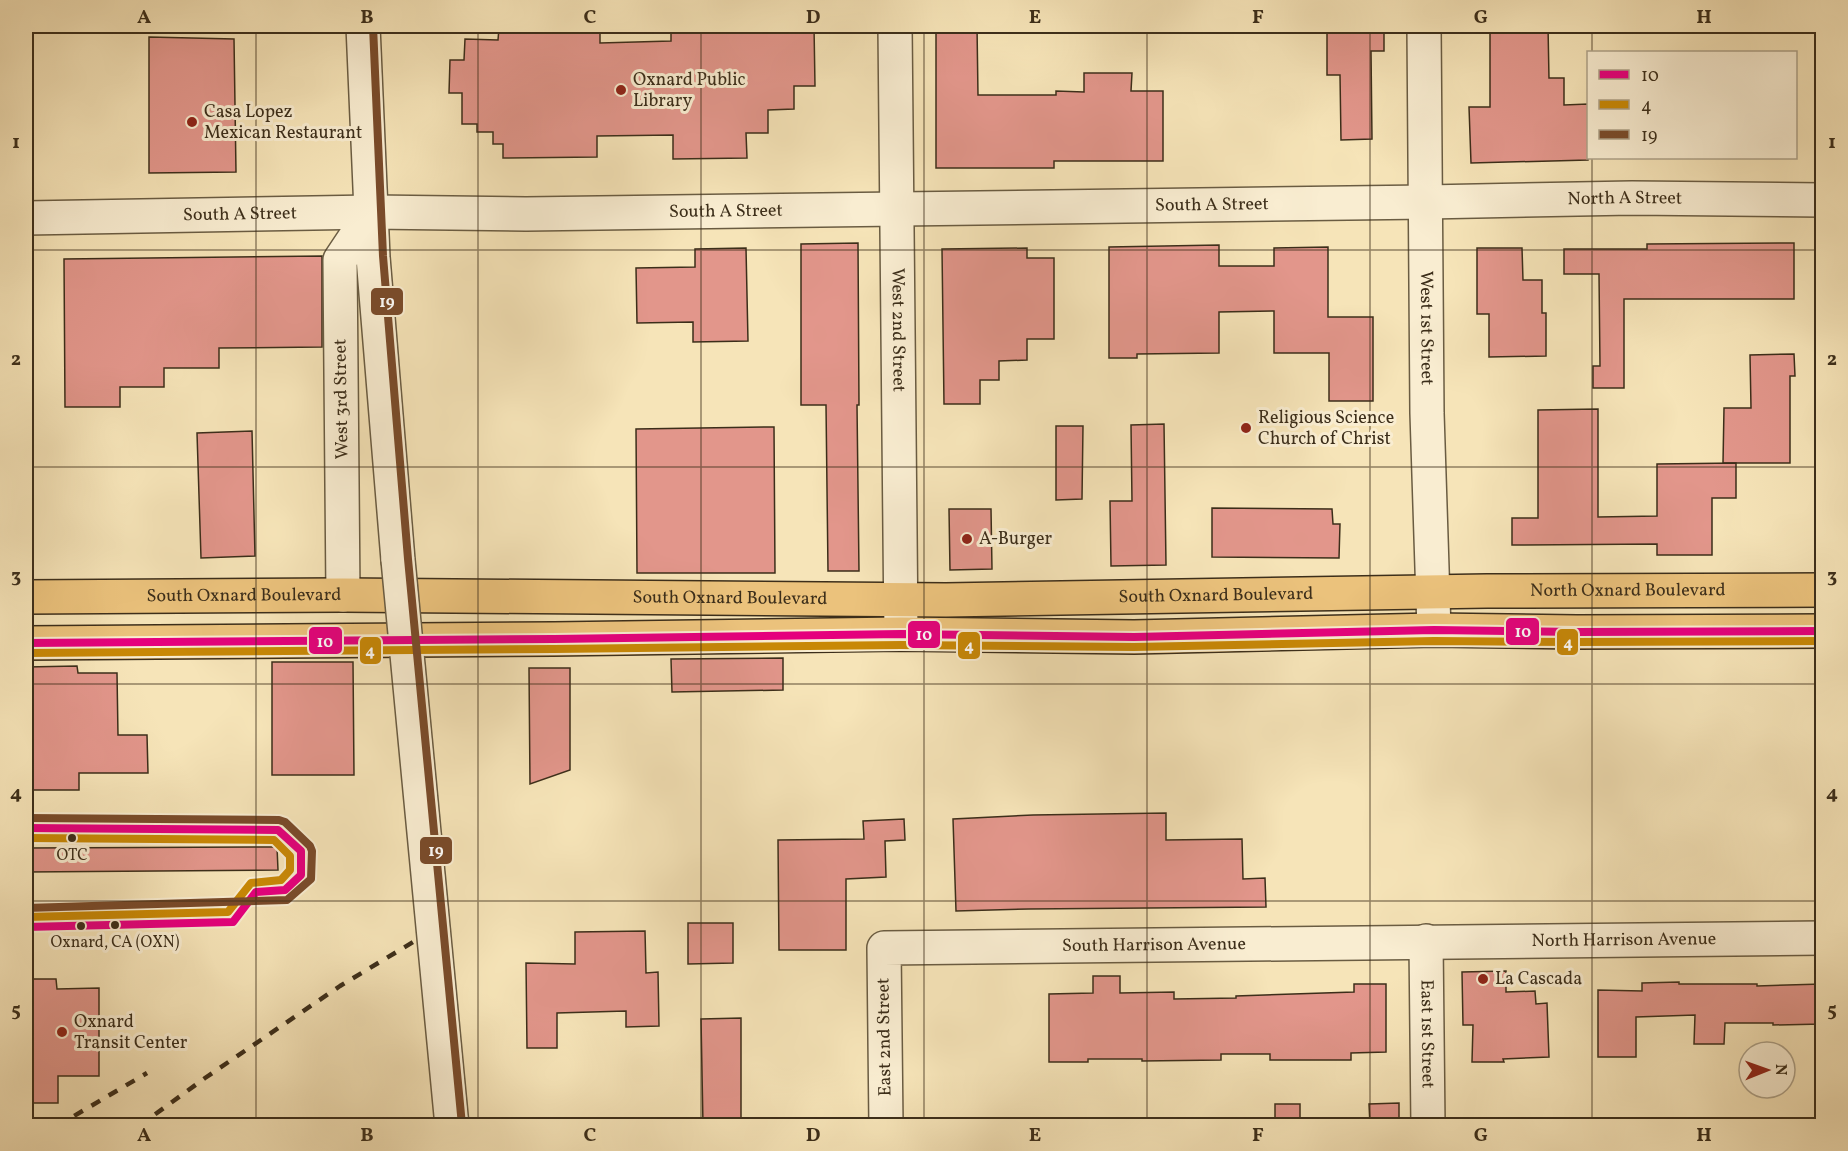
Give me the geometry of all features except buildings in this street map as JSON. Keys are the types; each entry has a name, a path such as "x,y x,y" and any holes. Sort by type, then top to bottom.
{"main road":[{"name":"North Oxnard Boulevard","path":"1433,592 1822,590"},
{"name":"South Oxnard Boulevard","path":"26,597 344,595 900,600 1433,592"},
{"path":"1434,630 1577,632 1819,623"},
{"name":"South Oxnard Boulevard","path":"26,643 901,634 1134,637 1434,630"}],"street":[{"path":"363,26 373,257 398,561 452,1125"},
{"name":"West 2nd Street","path":"895,26 901,634"},
{"name":"West 1st Street","path":"1424,26 1427,413 1434,630"},
{"name":"North A Street","path":"1427,202 1632,198 1822,200"},
{"name":"South A Street","path":"26,218 372,212 526,214 1427,202"},
{"name":"West 3rd Street","path":"344,595 340,260 372,212"},
{"name":"North Harrison Avenue","path":"1425,941 1822,938"},
{"name":"South Harrison Avenue","path":"884,948 1425,941"},
{"name":"East 1st Street","path":"1425,941 1428,1125"},
{"name":"East 2nd Street","path":"884,948 886,1125"}],"railway":[{"path":"139,1126 340,986 448,921"},
{"path":"57,1126 147,1073"}],"transit line":[{"name":"19","path":"373,26 383,256 408,559 462,1125"},
{"name":"10","path":"26,643 901,634 1134,637 1434,630 1822,631"},
{"name":"4","path":"26,653 901,645 1134,647 1434,641 1822,641"},
{"name":"19","path":"26,818 279,820 285,822 310,846 312,851 311,879 287,900 26,908"},
{"name":"10","path":"26,828 278,830 301,851 301,875 285,890 256,892 233,922 26,927"},
{"name":"4","path":"26,838 274,840 290,856 290,870 281,880 251,883 228,912 26,917"}],"place":[{"name":"Oxnard Public Library","path":"621,90"},
{"name":"Casa Lopez Mexican Restaurant","path":"192,122"},
{"name":"Religious Science Church of Christ","path":"1246,428"},
{"name":"A-Burger","path":"967,539"},
{"name":"OTC","path":"72,838"},
{"name":"Oxnard, CA (OXN)","path":"115,925"},
{"name":"La Cascada","path":"1483,979"},
{"name":"Oxnard Transit Center","path":"62,1032"}]}
